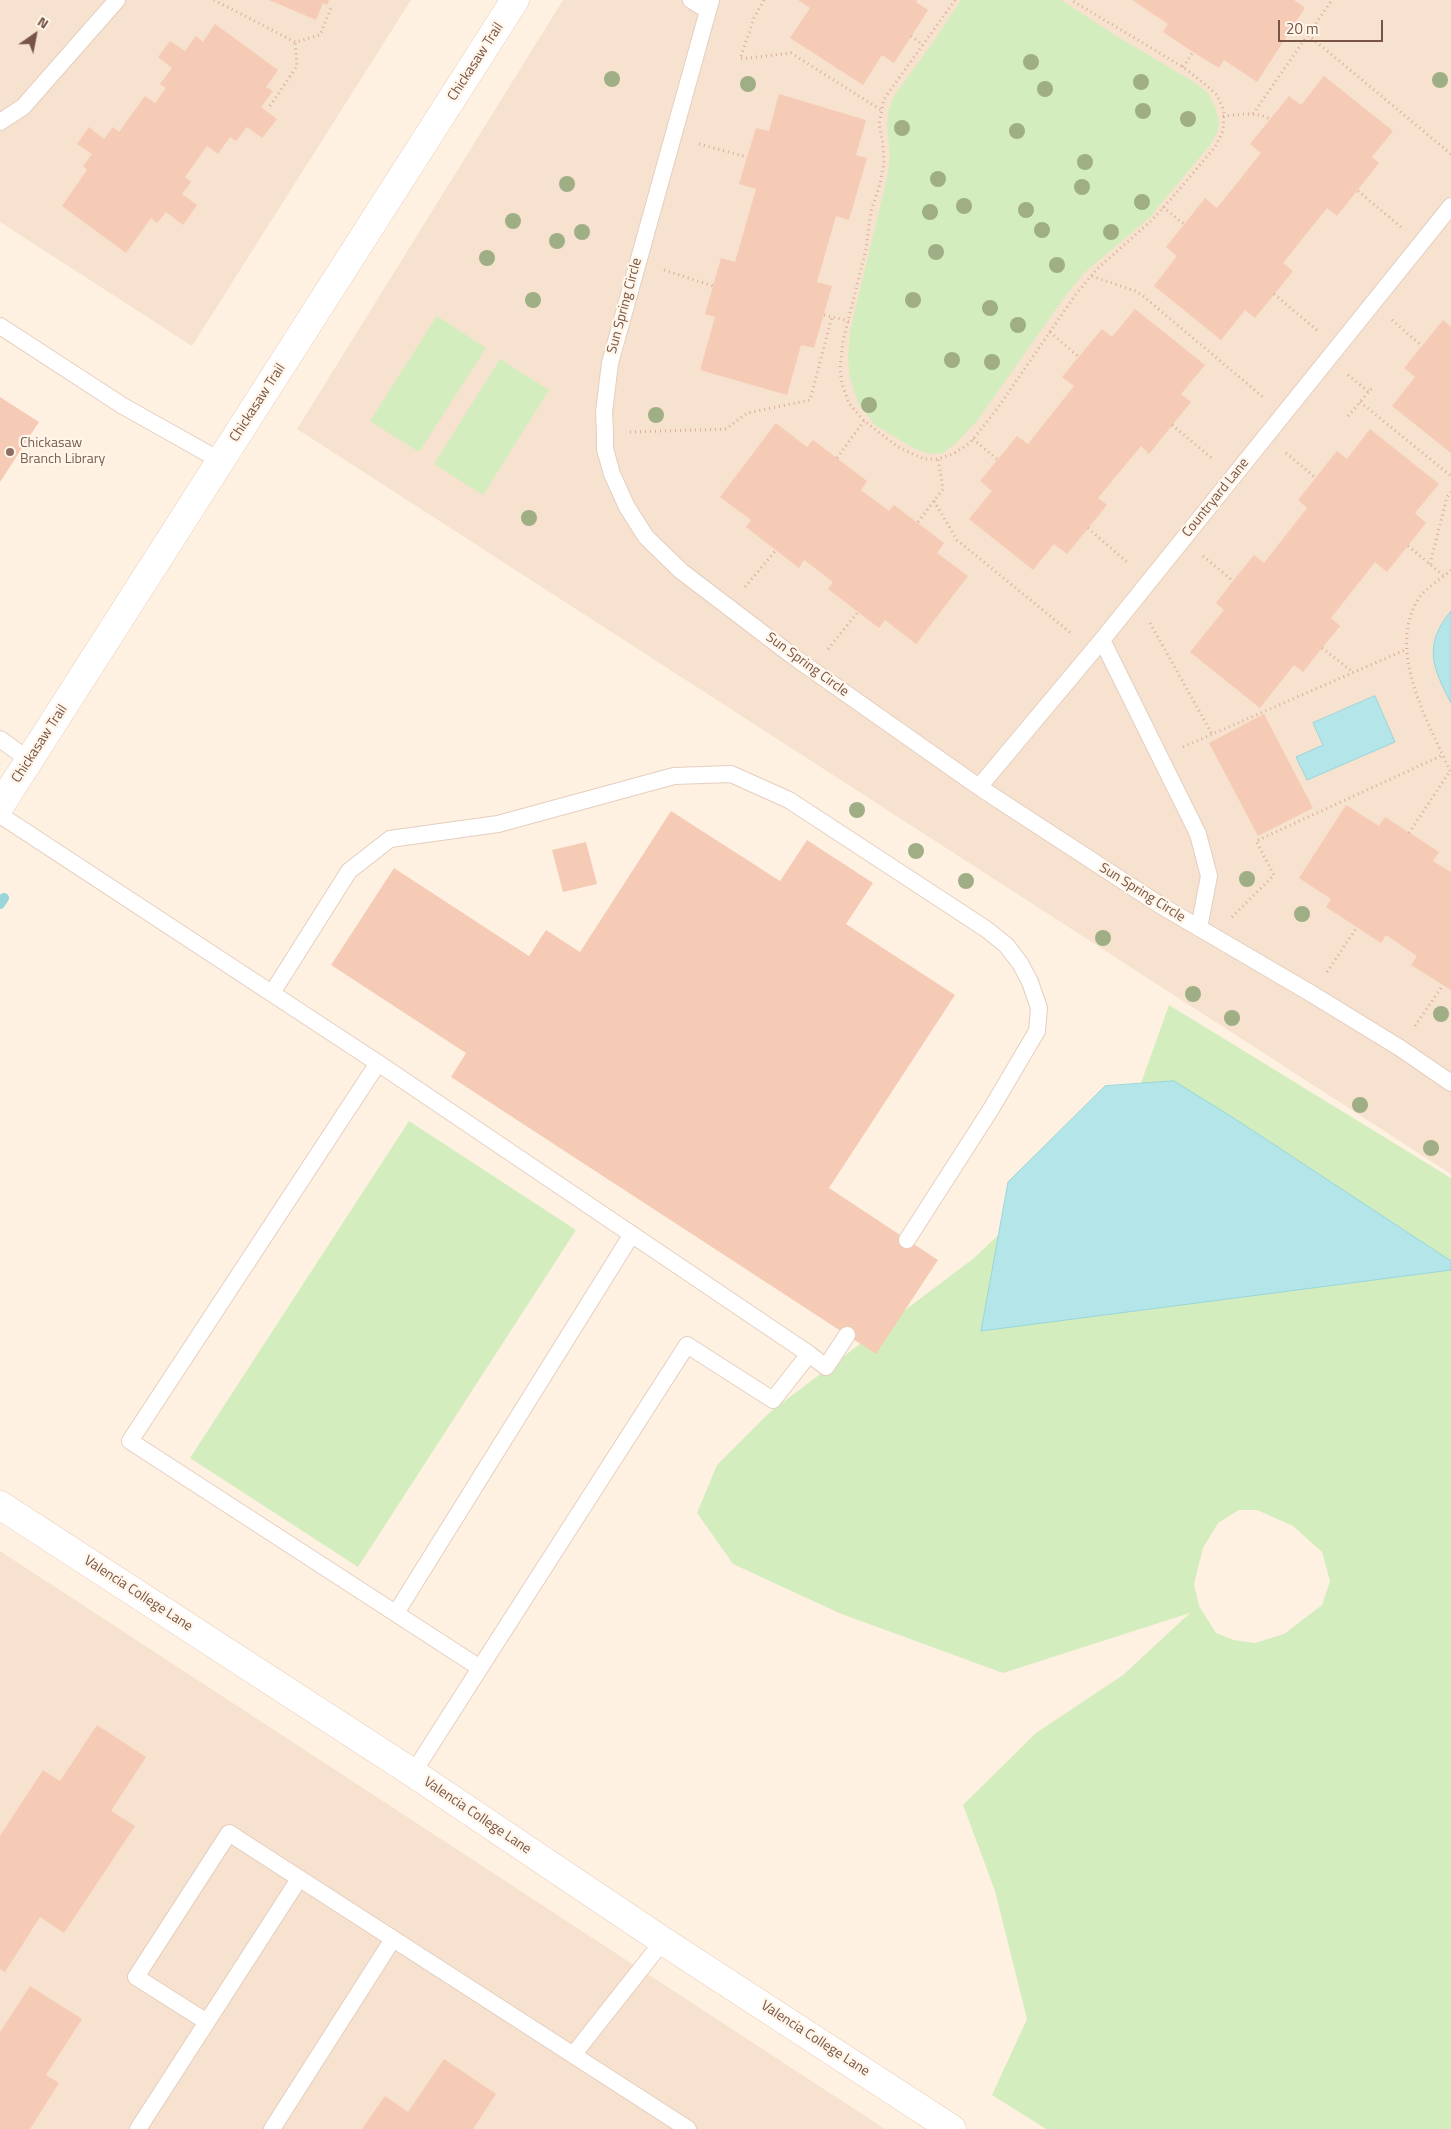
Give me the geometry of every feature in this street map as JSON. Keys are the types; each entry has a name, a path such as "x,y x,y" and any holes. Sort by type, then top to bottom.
{"street":[{"name":"Chickasaw Trail","path":"0,806 515,0"},
{"name":"Valencia College Lane","path":"0,1505 413,1773 663,1941 952,2129"}],"lane":[{"path":"0,122 23,107 116,0"},
{"path":"691,0 709,5"},
{"name":"Sun Spring Circle","path":"709,5 610,363 604,412 605,449 612,474 627,507 646,537 681,571 812,669 979,787 1160,905 1312,994 1400,1048 1451,1083"},
{"name":"Countryard Lane","path":"979,787 1150,581 1451,206"},
{"path":"0,326 123,406 221,461"},
{"path":"1097,646 1160,757 1198,834 1209,876 1199,928"},
{"path":"0,739 30,760"},
{"path":"272,992 349,872 390,839 498,824 674,776 731,774 790,800 986,929 1006,945 1020,963 1030,982 1039,1008 1037,1031 991,1109 907,1240"},
{"path":"0,815 378,1062 826,1367 847,1334"},
{"path":"378,1062 130,1441 480,1668"},
{"path":"396,1614 632,1234"},
{"path":"413,1773 687,1345 772,1400 809,1354"},
{"path":"207,2022 136,1977 229,1833 688,2129"},
{"path":"138,2129 299,1879"},
{"path":"272,2129 393,1939"},
{"path":"573,2055 663,1941"}],"path":[{"path":"216,0 295,42 320,35 331,8"},
{"path":"764,0 754,18 740,59 790,53 881,110"},
{"path":"955,0 884,98 879,124 884,163 880,184 871,211 866,249 843,341 840,368 842,384 849,403 864,421 898,447 924,459 938,460 953,454 973,440 997,410 1076,294 1092,276 1163,208 1215,147 1223,131 1224,111 1217,95 1183,67 1071,0"},
{"path":"1253,114 1332,0"},
{"path":"1308,35 1451,154"},
{"path":"911,36 924,45"},
{"path":"270,106 297,66 295,42"},
{"path":"1183,67 1193,52"},
{"path":"1223,116 1253,114 1270,119"},
{"path":"674,136 747,157"},
{"path":"1358,191 1421,243"},
{"path":"1163,208 1184,224"},
{"path":"637,261 713,286"},
{"path":"1092,276 1135,291 1143,296 1283,415"},
{"path":"1274,294 1338,347"},
{"path":"1372,304 1422,346"},
{"path":"824,315 849,321"},
{"path":"605,433 726,429 747,413 810,400 832,317"},
{"path":"1050,332 1079,356"},
{"path":"1348,416 1372,388"},
{"path":"1360,402 1451,476"},
{"path":"837,458 864,421"},
{"path":"1172,425 1234,476"},
{"path":"1266,436 1316,478"},
{"path":"973,440 998,460"},
{"path":"918,522 943,490 938,460"},
{"path":"1430,564 1447,497 1451,492"},
{"path":"934,501 957,540 1097,646"},
{"path":"1088,528 1150,581"},
{"path":"1183,539 1233,581"},
{"path":"1408,546 1444,576"},
{"path":"729,607 776,550"},
{"path":"1409,833 1451,772 1416,692 1407,659 1406,637 1409,621 1420,597 1451,570"},
{"path":"1136,598 1212,734"},
{"path":"812,669 858,612"},
{"path":"1322,648 1354,672"},
{"path":"1160,757 1406,649"},
{"path":"1214,936 1274,875 1256,841 1443,755"},
{"path":"1312,994 1357,927"},
{"path":"1400,1048 1443,985"}],"shaded area":[{"path":"0,0 411,0 192,346 0,222"},
{"path":"563,0 1451,0 1451,1174 297,429"},
{"path":"0,1551 885,2129 0,2129"}],"green space":[{"path":"961,0 1061,0 1118,37 1194,82 1208,93 1219,121 1217,133 1210,145 1149,218 1084,273 1063,299 977,421 957,442 943,453 931,454 915,449 875,425 858,403 850,378 848,359 850,331 887,178 890,157 887,123 889,109 894,96"},
{"path":"437,316 486,348 419,452 370,421"},
{"path":"500,359 549,390 483,495 434,464"},
{"path":"1169,1005 1451,1178 1451,2129 1046,2129 992,2095 1027,2019 995,1891 963,1805 1036,1733 1123,1675 1190,1613 1003,1673 839,1613 733,1564 697,1513 717,1465 770,1412 974,1258 1132,1108","holes":["1239,1510 1257,1510 1293,1526 1322,1552 1330,1581 1322,1605 1284,1634 1255,1643 1234,1640 1216,1633 1199,1606 1194,1584 1203,1548 1218,1523"]},
{"path":"409,1121 576,1230 358,1567 190,1458"}],"water":[{"path":"1451,611 1451,703 1439,678 1433,656 1437,635 1442,623"},
{"path":"1375,696 1395,742 1307,780 1296,757 1323,745 1313,723"},
{"path":"1174,1081 1451,1261 1451,1270 981,1331 1008,1182 1105,1086"}],"building":[{"path":"269,0 329,0 327,5 323,3 316,20"},
{"path":"798,0 917,0 916,2 928,10 894,63 882,55 863,85 790,38 810,8"},
{"path":"1132,0 1294,0 1305,8 1257,82 1224,60 1219,68 1193,52 1163,32 1168,24"},
{"path":"215,24 278,70 266,87 273,91 261,107 277,119 262,138 247,127 236,141 230,137 218,154 207,146 185,177 191,182 182,194 197,205 183,225 166,212 157,223 151,218 126,253 62,206 87,170 83,166 92,154 77,144 89,127 104,139 113,127 119,132 145,96 155,103 166,88 160,84 172,68 158,57 170,41 185,51 196,36 203,42"},
{"path":"1324,76 1393,131 1372,157 1379,163 1337,216 1327,208 1283,263 1293,271 1255,318 1245,310 1221,340 1154,286 1177,256 1166,247 1205,198 1217,208 1261,153 1250,144 1289,96 1301,105"},
{"path":"779,94 866,120 856,155 867,158 849,220 836,216 817,282 832,286 814,348 801,345 787,395 700,370 715,317 705,314 721,258 735,262 756,189 739,184 756,128 769,131"},
{"path":"1135,309 1205,365 1181,394 1191,402 1149,454 1141,446 1098,498 1107,505 1067,554 1054,544 1033,570 969,519 992,491 980,481 1017,436 1028,444 1074,386 1062,377 1102,329 1112,337"},
{"path":"1443,320 1451,327 1451,453 1392,406 1415,377 1404,368"},
{"name":"Chickasaw Branch Library","path":"0,397 39,422 0,482"},
{"path":"776,423 807,447 813,440 867,481 861,490 889,511 894,505 944,543 937,553 968,576 916,644 885,620 879,628 828,589 833,582 804,560 799,568 746,527 751,520 720,497"},
{"path":"1370,429 1439,484 1415,513 1426,523 1387,572 1375,562 1331,618 1340,626 1303,672 1294,665 1260,708 1190,652 1224,610 1216,603 1254,555 1264,563 1307,508 1298,500 1337,451 1347,459"},
{"path":"1264,714 1313,808 1258,836 1209,743"},
{"path":"1346,805 1379,826 1385,817 1439,852 1433,861 1451,872 1451,990 1411,965 1417,956 1386,935 1381,943 1326,907 1331,899 1299,878"},
{"path":"671,811 780,881 807,840 873,883 846,924 955,995 829,1188 938,1260 876,1354 451,1077 466,1053 331,965 394,868 529,956 546,930 580,952"},
{"path":"586,842 597,884 563,892 552,850"},
{"path":"97,1725 146,1757 111,1811 135,1826 64,1933 40,1917 5,1972 0,1969 0,1836 43,1770 60,1781"},
{"path":"30,1986 82,2019 46,2075 59,2083 30,2129 0,2129 0,2032"},
{"path":"444,2059 496,2094 473,2129 362,2129 385,2096 408,2112"}],"waterway":[{"path":"0,904 4,898"}],"place":[{"name":"Chickasaw Branch Library","path":"10,452"}]}
